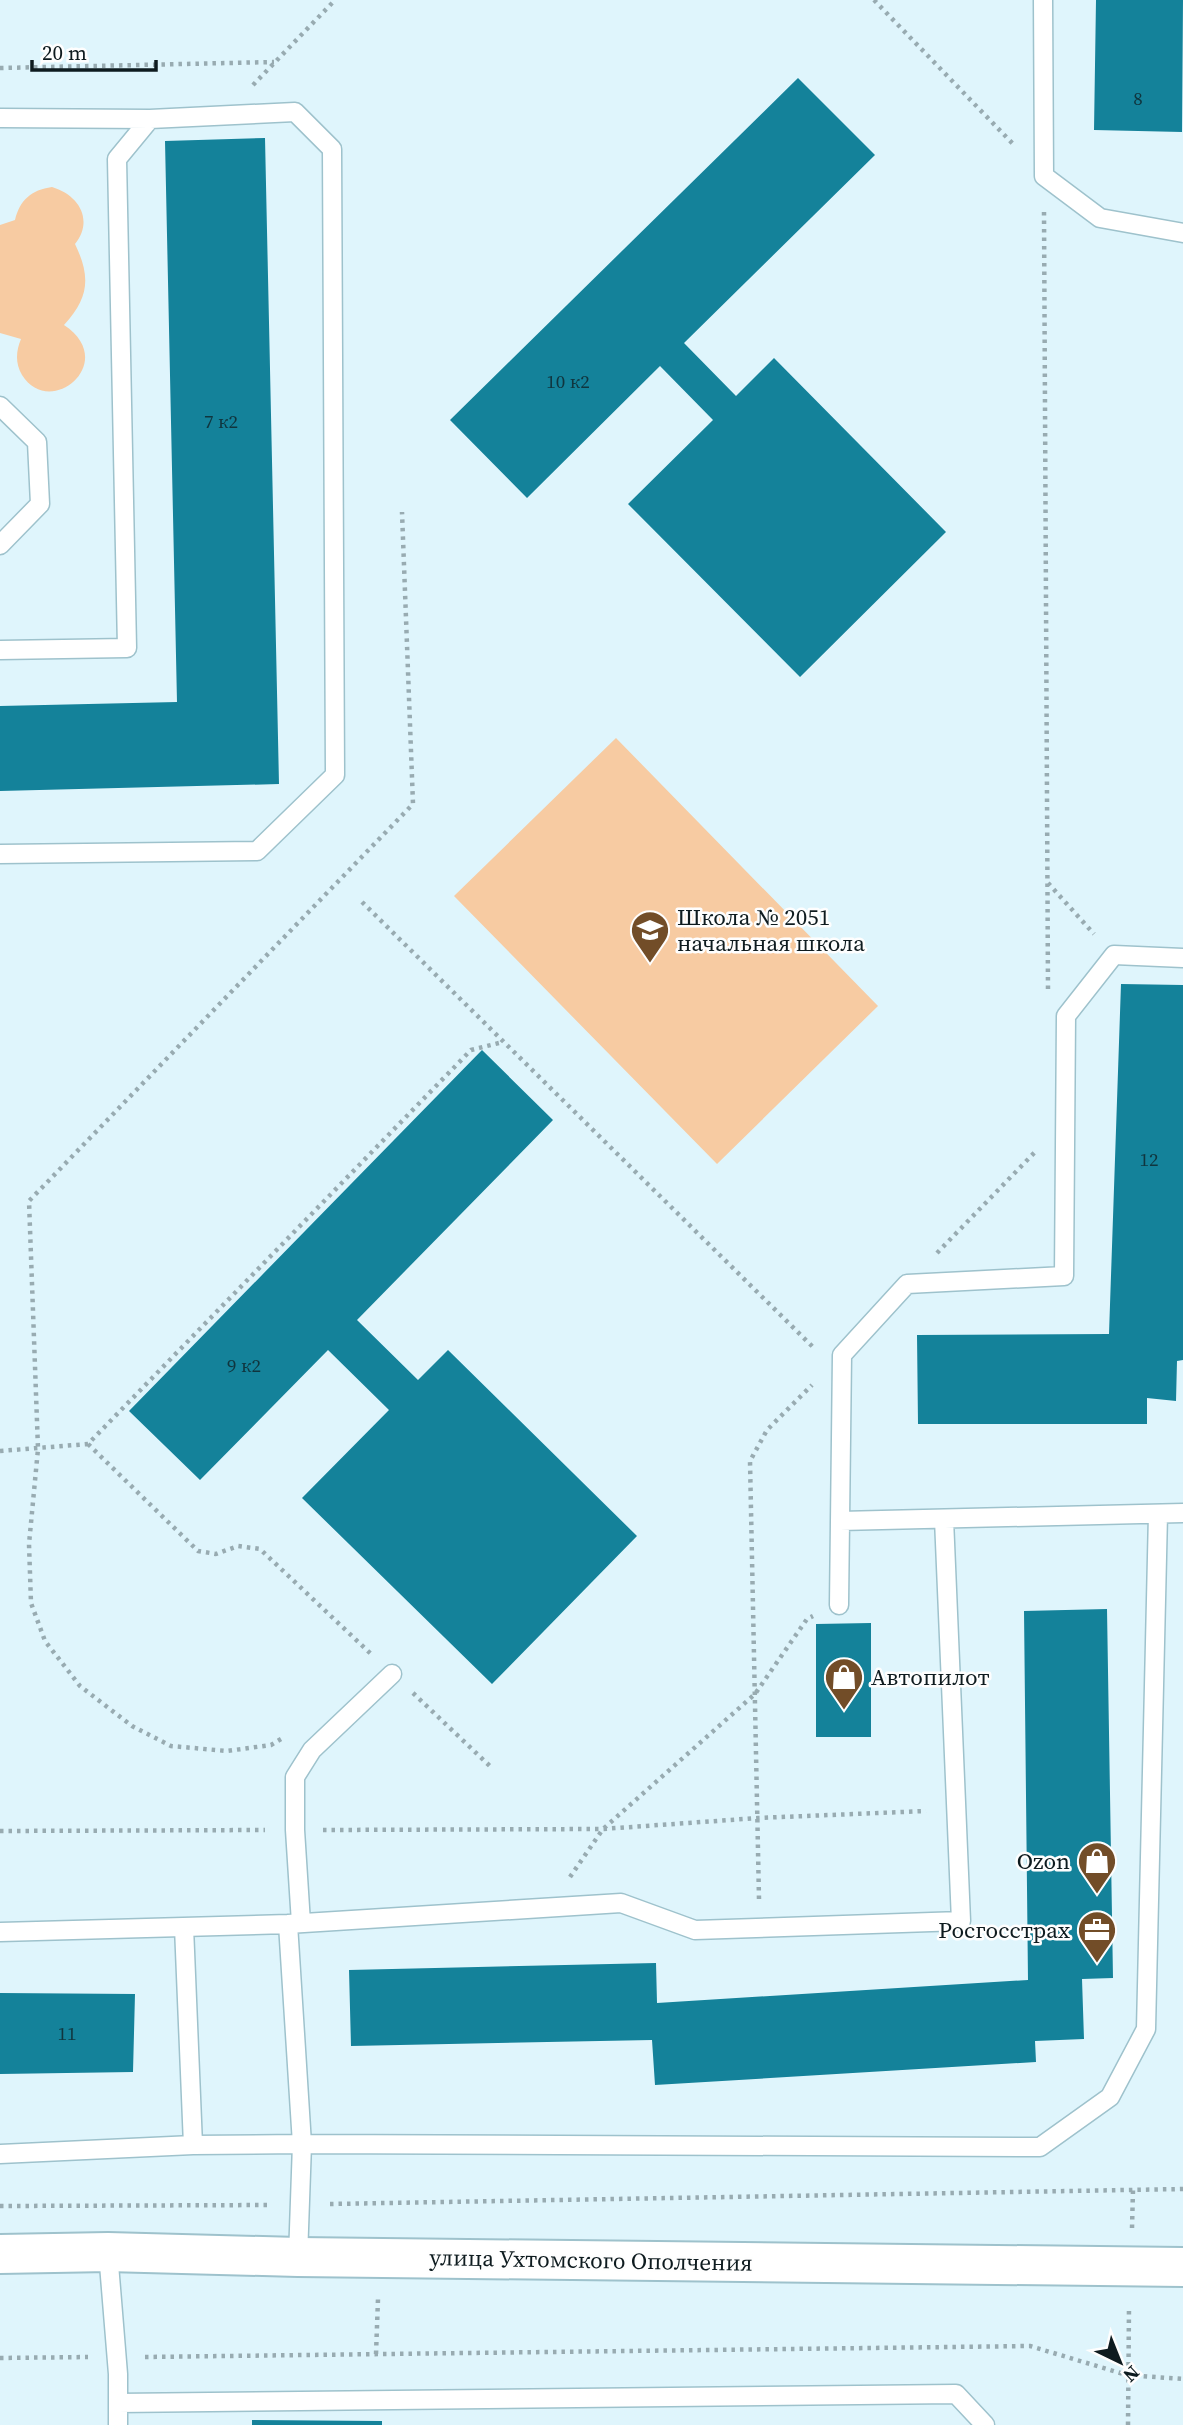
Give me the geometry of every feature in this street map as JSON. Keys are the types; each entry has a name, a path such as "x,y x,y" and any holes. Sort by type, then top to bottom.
{"street":[{"name":"улица Ухтомского Ополчения","path":"0,2253 108,2252 298,2257 1183,2267"}],"lane":[{"path":"1043,0 1044,176 1100,218 1183,233"},
{"path":"0,118 150,119 295,112 332,149 335,775 257,851 0,855"},
{"path":"0,650 127,648 117,159 150,119"},
{"path":"0,406 37,442 40,504 0,545"},
{"path":"839,1605 837,1360 907,1284 1064,1276 1066,1016 1114,956 1183,958"},
{"path":"840,1521 1183,1513"},
{"path":"0,2154 193,2145 302,2144 1040,2147 1110,2096 1146,2029 1158,1514"},
{"path":"0,1932 295,1924 621,1903 695,1930 961,1921 944,1519"},
{"path":"298,2257 302,2144 295,1924 295,1777 312,1750 392,1674"},
{"path":"184,1927 193,2145"},
{"path":"108,2252 118,2425"},
{"path":"118,2403 956,2394 985,2425"}],"path":[{"path":"237,115 240,98 335,0"},
{"path":"874,0 1044,176 1048,1001 1066,1016"},
{"path":"0,68 274,62"},
{"path":"291,1733 271,1745 227,1751 171,1746 132,1726 80,1686 45,1641 31,1603 29,1544 38,1449 30,1201 414,804 402,512"},
{"path":"1047,882 1114,956"},
{"path":"362,902 503,1042 837,1360 766,1430 750,1461 760,1928"},
{"path":"0,1451 88,1444 471,1050 503,1042"},
{"path":"907,1284 1065,1121"},
{"path":"88,1444 198,1551 216,1554 238,1546 260,1549 494,1769"},
{"path":"549,1908 603,1829 755,1693 807,1619 839,1605"},
{"path":"0,1831 603,1829 758,1818 955,1810"},
{"path":"0,2206 300,2205 1183,2189"},
{"path":"0,2358 1030,2346 1126,2375 1183,2379"}],"shaded area":[{"path":"52,187 76,202 83,218 81,235 75,244 84,267 85,287 79,306 64,325 79,340 85,355 83,369 74,381 62,389 48,391 34,387 22,375 17,357 21,339 0,333 0,225 15,220 23,202 32,193"},
{"path":"616,738 878,1006 717,1164 454,896"}],"building":[{"path":"1096,0 1183,0 1182,132 1094,130"},
{"path":"798,78 875,155 684,343 736,396 774,358 946,532 800,677 628,504 713,420 660,366 527,498 450,420"},
{"path":"265,138 279,784 0,791 0,706 177,702 165,141"},
{"path":"1121,984 1183,985 1183,1360 1177,1361 1176,1401 1147,1398 1147,1424 918,1424 917,1335 1109,1334"},
{"path":"482,1050 553,1120 357,1320 418,1380 448,1350 637,1536 492,1684 302,1498 389,1410 328,1350 200,1480 129,1411"},
{"path":"1107,1609 1113,1978 1082,1979 1084,2039 1035,2041 1036,2062 655,2085 652,2040 351,2046 349,1970 656,1963 657,2003 1028,1980 1024,1611"},
{"path":"871,1623 871,1737 816,1737 816,1624"},
{"path":"0,1993 135,1994 133,2072 0,2074"},
{"path":"252,2420 382,2421 382,2425 252,2425"}],"place":[{"name":"Школа № 2051 начальная школа","path":"650,964"},
{"name":"Автопилот","path":"844,1711"},
{"name":"Ozon","path":"1097,1895"},
{"name":"Росгосстрах","path":"1097,1964"}]}
